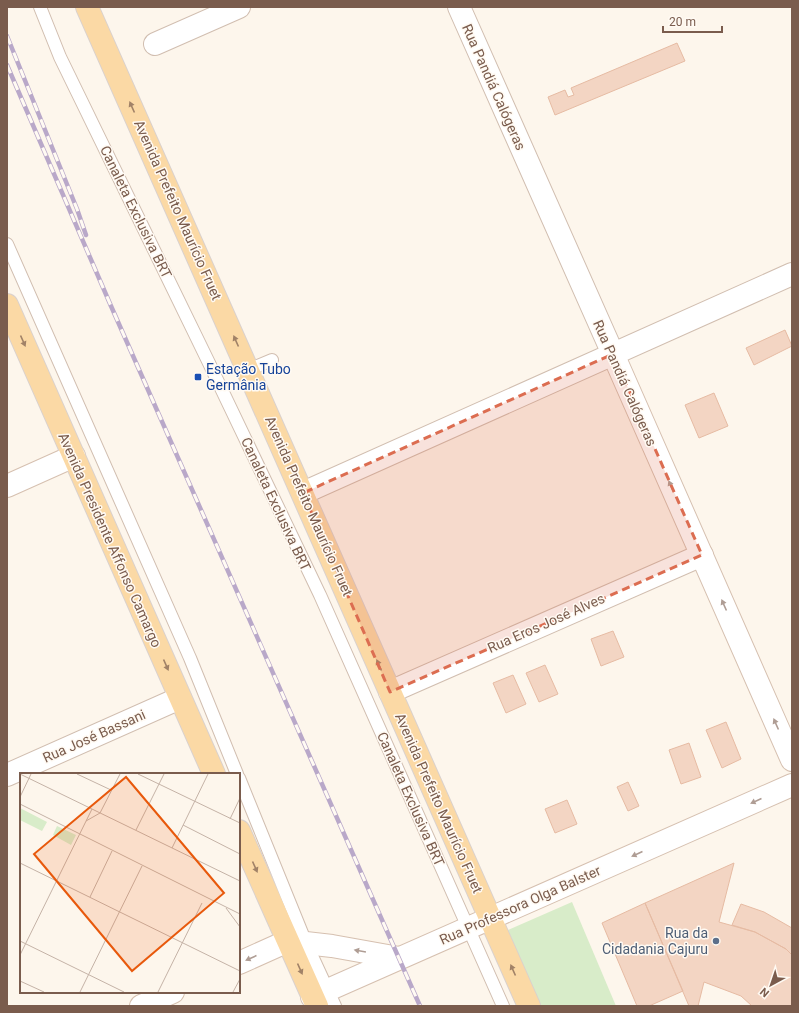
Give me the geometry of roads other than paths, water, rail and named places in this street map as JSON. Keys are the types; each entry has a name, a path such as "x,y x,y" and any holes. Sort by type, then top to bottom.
{"main road":[{"name":"Avenida Prefeito Maurício Fruet","path":"87,7 529,1006"},
{"name":"Avenida Presidente Affonso Camargo","path":"7,305 214,773"},
{"path":"240,833 297,942 323,1000"}],"street":[{"path":"155,44 239,7"},
{"name":"Rua Pandiá Calógeras","path":"459,7 792,760"},
{"path":"303,493 792,274"},
{"path":"7,486 74,456"},
{"name":"Rua Eros José Alves","path":"390,692 702,555"},
{"name":"Rua José Bassani","path":"7,775 180,698"},
{"name":"Rua Professora Olga Balster","path":"323,1000 399,958 792,785"},
{"path":"240,963 297,942 332,946 399,958"},
{"path":"141,1006 171,993"}],"lane":[{"name":"Canaleta Exclusiva BRT","path":"40,7 60,57 320,595 503,1006"},
{"path":"7,244 190,658 237,773"},
{"path":"248,370 272,360"},
{"path":"240,781 297,942"}],"railway":[{"path":"7,36 77,209 86,235"},
{"path":"7,65 111,306 420,1006"}],"place":[{"name":"Estação Tubo Germânia","path":"198,377"},
{"name":"Rua da Cidadania Cajuru","path":"716,941"}]}
